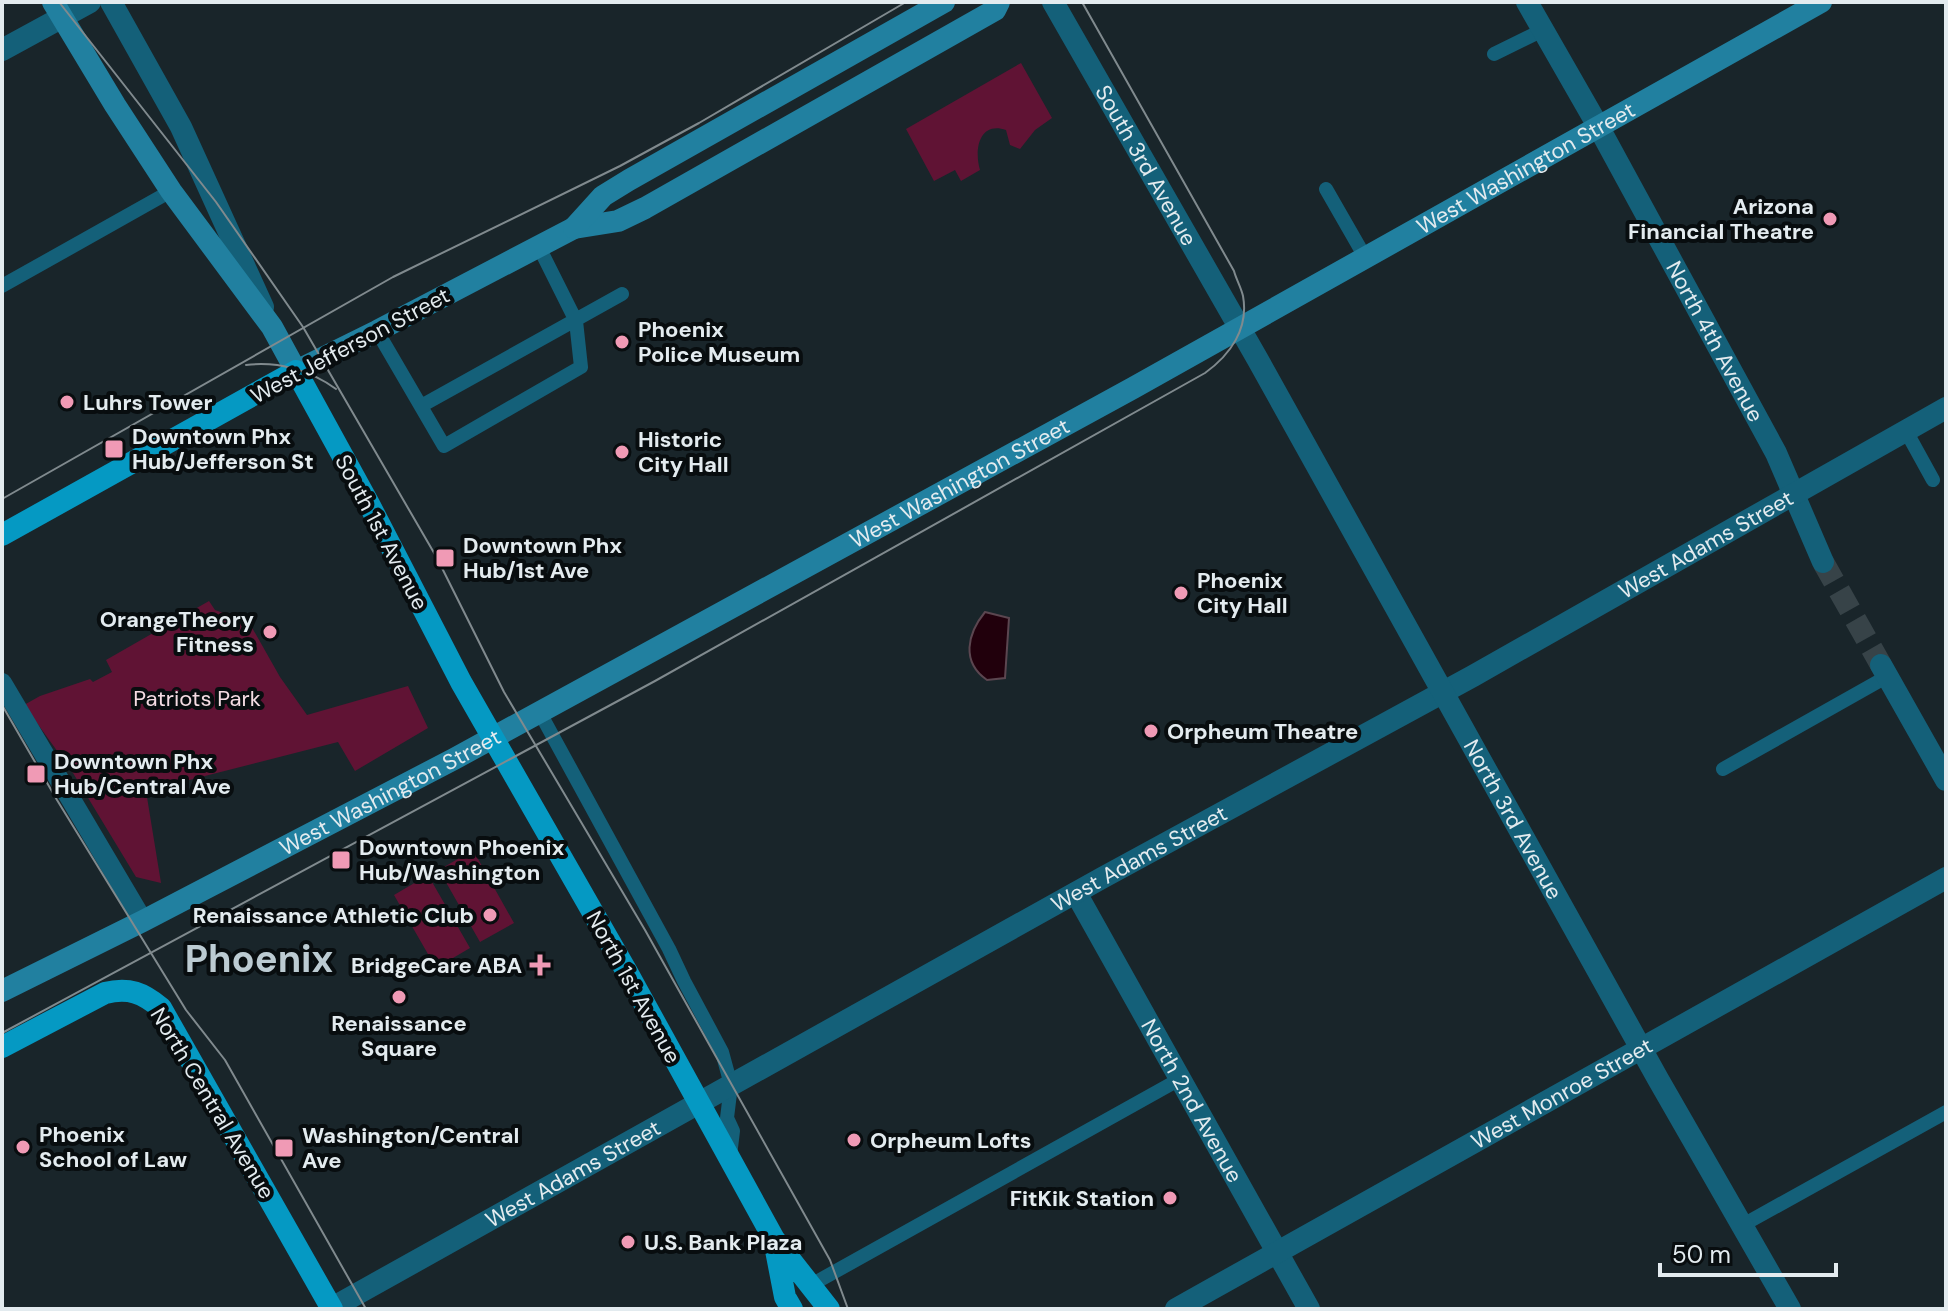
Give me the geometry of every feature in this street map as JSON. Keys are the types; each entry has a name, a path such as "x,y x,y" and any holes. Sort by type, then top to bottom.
{"main road":[{"name":"West Jefferson Street","path":"574,228 603,196 629,180 944,2"},
{"name":"West Jefferson Street","path":"2,535 296,371 538,245 574,228 618,221 645,208 995,10 999,2"},
{"name":"West Washington Street","path":"2,991 143,921 493,737 1240,328 1821,2"},
{"name":"South 1st Avenue","path":"58,10 171,191 272,327 493,737"},
{"name":"North 1st Avenue","path":"493,737 774,1239 829,1309"},
{"name":"North Central Avenue","path":"2,1047 105,993 118,990 145,995 161,1008 331,1309"},
{"name":"North 1st Avenue","path":"774,1239 785,1297 792,1309"}],"street":[{"path":"2,50 58,10 90,2"},
{"name":"South 1st Avenue","path":"111,2 181,127 272,327"},
{"name":"South 3rd Avenue","path":"1053,2 1240,328"},
{"name":"North 4th Avenue","path":"1527,2 1776,453 1823,562"},
{"name":"North 3rd Avenue","path":"1240,328 1790,1309"},
{"name":"West Adams Street","path":"331,1309 1076,893 1444,692 1946,408"},
{"path":"1884,670 1946,780"},
{"path":"2,683 143,921"},
{"name":"West Monroe Street","path":"1176,1309 1946,878"},
{"name":"North 2nd Avenue","path":"1076,893 1309,1309"}],"lane":[{"path":"1494,54 1543,30"},
{"path":"1326,189 1365,257"},
{"path":"2,286 171,191"},
{"path":"377,331 444,446 581,367 576,321 538,245"},
{"path":"421,406 622,294"},
{"path":"1906,431 1933,480"},
{"path":"1723,769 1884,670"},
{"path":"539,711 722,1052 731,1085 727,1118 733,1131 730,1157"},
{"path":"811,1285 1180,1079"},
{"path":"1741,1226 1946,1112"}],"green space":[{"path":"1021,63 1052,118 1035,130 1020,149 1010,145 1006,130 997,128 984,133 978,146 980,170 961,181 955,170 934,181 906,129"},
{"name":"Patriots Park","path":"209,601 215,610 240,619 246,617 280,677 307,715 408,686 428,728 355,771 338,742 146,791 161,883 136,877 73,773 24,705 40,696 90,679 93,682 112,672 106,660"},
{"path":"473,850 514,923 480,942 439,870"},
{"path":"428,875 470,948 436,968 394,895"}],"shaded area":[{"path":"985,612 1009,618 1005,678 987,680 973,665 970,656 974,629"}],"tunnel":[{"path":"1823,562 1881,665"}],"tram line":[{"path":"59,2 216,202 303,327 437,558 504,692 645,930 830,1260 848,1309"},
{"path":"2,499 393,277 620,166 699,123 906,2"},
{"path":"2,1033 655,681 1205,373 1222,358 1236,340 1243,319 1243,296 1234,271 1082,2"},
{"path":"246,365 270,364 293,368 336,389"},
{"path":"2,705 186,1010 225,1060 366,1309"}],"place":[{"name":"Arizona Financial Theatre","path":"1830,219"},
{"name":"Phoenix Police Museum","path":"622,342"},
{"name":"Luhrs Tower","path":"67,402"},
{"name":"Downtown Phx Hub/Jefferson St","path":"114,449"},
{"name":"Historic City Hall","path":"622,452"},
{"name":"Downtown Phx Hub/1st Ave","path":"445,558"},
{"name":"Phoenix City Hall","path":"1181,593"},
{"name":"OrangeTheory Fitness","path":"270,632"},
{"name":"Orpheum Theatre","path":"1151,731"},
{"name":"Downtown Phx Hub/Central Ave","path":"36,774"},
{"name":"Downtown Phoenix Hub/Washington","path":"341,860"},
{"name":"Renaissance Athletic Club","path":"490,915"},
{"name":"BridgeCare ABA","path":"540,965"},
{"name":"Renaissance Square","path":"399,997"},
{"name":"Orpheum Lofts","path":"854,1140"},
{"name":"Phoenix School of Law","path":"23,1147"},
{"name":"Washington/Central Ave","path":"284,1148"},
{"name":"FitKik Station","path":"1170,1198"},
{"name":"U.S. Bank Plaza","path":"628,1242"}],"district":[{"name":"Phoenix","path":"259,959"}]}
